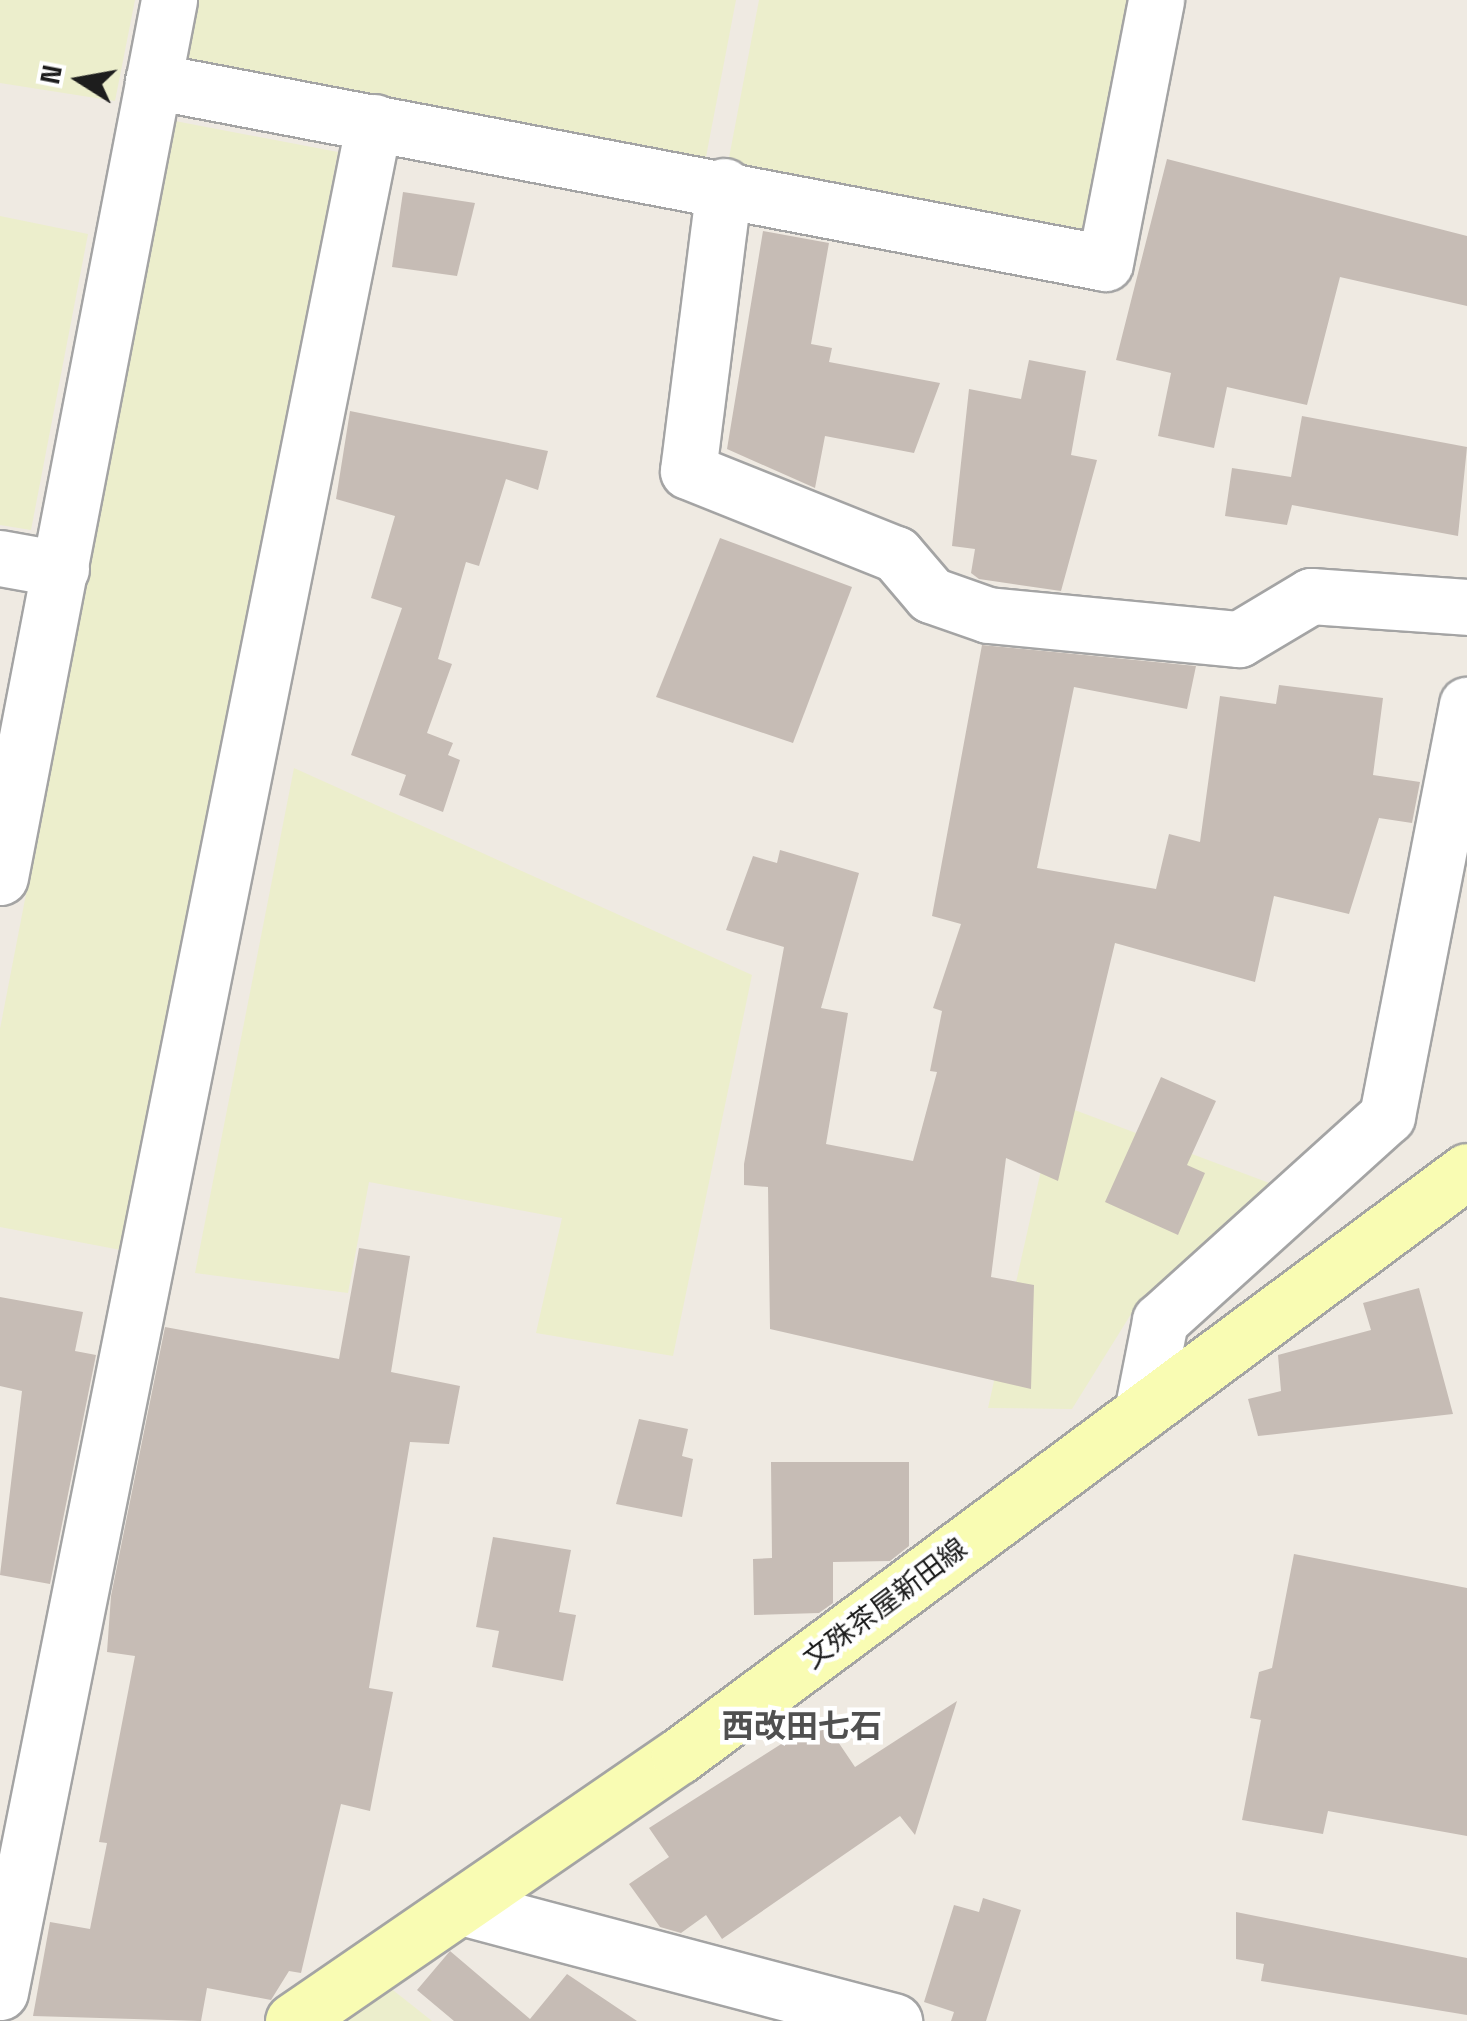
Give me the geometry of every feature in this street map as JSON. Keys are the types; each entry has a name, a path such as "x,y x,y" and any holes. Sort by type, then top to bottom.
{"main road":[{"name":"文殊茶屋新田線","path":"293,2021 465,1908 1467,1171"}],"street":[{"path":"1,864 62,569 169,0"},
{"path":"153,80 724,186 1105,263 1156,0"},
{"path":"0,1992 374,122"},
{"path":"724,186 688,470 896,554 931,595 988,615 1240,640 1310,596 1467,607"},
{"path":"0,558 62,569"},
{"path":"1142,1412 1160,1321 1387,1116 1467,705"},
{"path":"465,1908 805,2007 894,2021"}],"green space":[{"path":"0,0 135,0 115,101 0,83"},
{"path":"188,0 736,0 705,162 177,60"},
{"path":"759,0 1139,0 1093,234 728,163"},
{"path":"175,121 338,152 126,1251 0,1227 0,1029"},
{"path":"0,216 88,234 31,530 0,525"},
{"path":"294,768 752,975 673,1356 536,1333 562,1218 369,1182 348,1293 195,1273"},
{"path":"1056,1103 1288,1190 1141,1298 1072,1409 988,1408"},
{"path":"379,1979 432,2021 332,2021"}],"building":[{"path":"1167,159 1467,236 1467,306 1340,277 1307,405 1227,387 1214,448 1158,436 1171,373 1116,360"},
{"path":"403,192 475,203 457,276 392,267"},
{"path":"763,231 829,243 811,344 832,348 829,362 940,383 914,453 825,436 815,488 727,449"},
{"path":"1029,360 1086,371 1071,455 1097,460 1061,591 979,579 971,573 975,549 952,546 969,389 1021,399"},
{"path":"350,411 548,451 538,490 506,479 479,566 466,562 438,659 452,664 427,733 453,743 448,755 460,760 443,812 399,795 406,775 351,755 402,608 371,598 395,516 336,499"},
{"path":"1302,416 1467,447 1458,536 1292,505 1287,525 1225,516 1232,468 1291,477"},
{"path":"720,538 852,587 793,743 656,697"},
{"path":"982,645 1196,666 1187,709 1074,687 1037,868 1156,889 1169,834 1200,842 1220,696 1276,704 1279,685 1383,698 1373,775 1420,782 1412,823 1379,818 1349,914 1274,896 1255,982 1115,943 1058,1181 1006,1158 991,1277 1034,1285 1031,1389 770,1329 768,1187 744,1185 744,1164 784,947 726,930 753,856 777,863 780,850 859,873 821,1008 848,1013 826,1144 913,1161 937,1072 930,1071 942,1011 933,1008 961,924 932,916"},
{"path":"1161,1077 1216,1101 1187,1165 1205,1173 1178,1235 1105,1202"},
{"path":"359,1248 410,1256 391,1372 460,1386 449,1444 410,1442 369,1688 393,1692 370,1811 341,1804 301,1973 289,1971 271,2000 207,1988 201,2021 33,2016 50,1922 90,1929 107,1843 99,1842 135,1656 107,1652 111,1596 165,1327 339,1359"},
{"path":"1419,1288 1453,1414 1258,1436 1248,1399 1281,1391 1278,1355 1371,1330 1363,1303"},
{"path":"0,1297 83,1312 75,1351 96,1355 50,1584 0,1575 22,1391 0,1386"},
{"path":"639,1419 688,1429 682,1456 693,1459 682,1517 616,1504"},
{"path":"771,1462 909,1462 909,1546 890,1561 833,1562 833,1603 819,1613 754,1615 753,1559 772,1558"},
{"path":"493,1537 571,1550 559,1612 576,1615 563,1681 492,1667 499,1631 476,1627"},
{"path":"1294,1554 1467,1588 1467,1836 1328,1811 1323,1834 1242,1820 1261,1720 1250,1718 1259,1672 1272,1668"},
{"path":"957,1701 915,1835 900,1816 722,1939 706,1915 681,1933 660,1927 629,1884 669,1857 649,1828 822,1718 855,1767"},
{"path":"983,1898 1021,1910 986,2021 951,2021 954,2012 924,2002 954,1905 979,1912"},
{"path":"1236,1912 1467,1958 1467,2015 1261,1981 1264,1964 1236,1959"},
{"path":"450,1951 530,2019 567,1974 637,2021 454,2021 417,1990"}],"district":[{"name":"西改田七石","path":"802,1726"}]}
